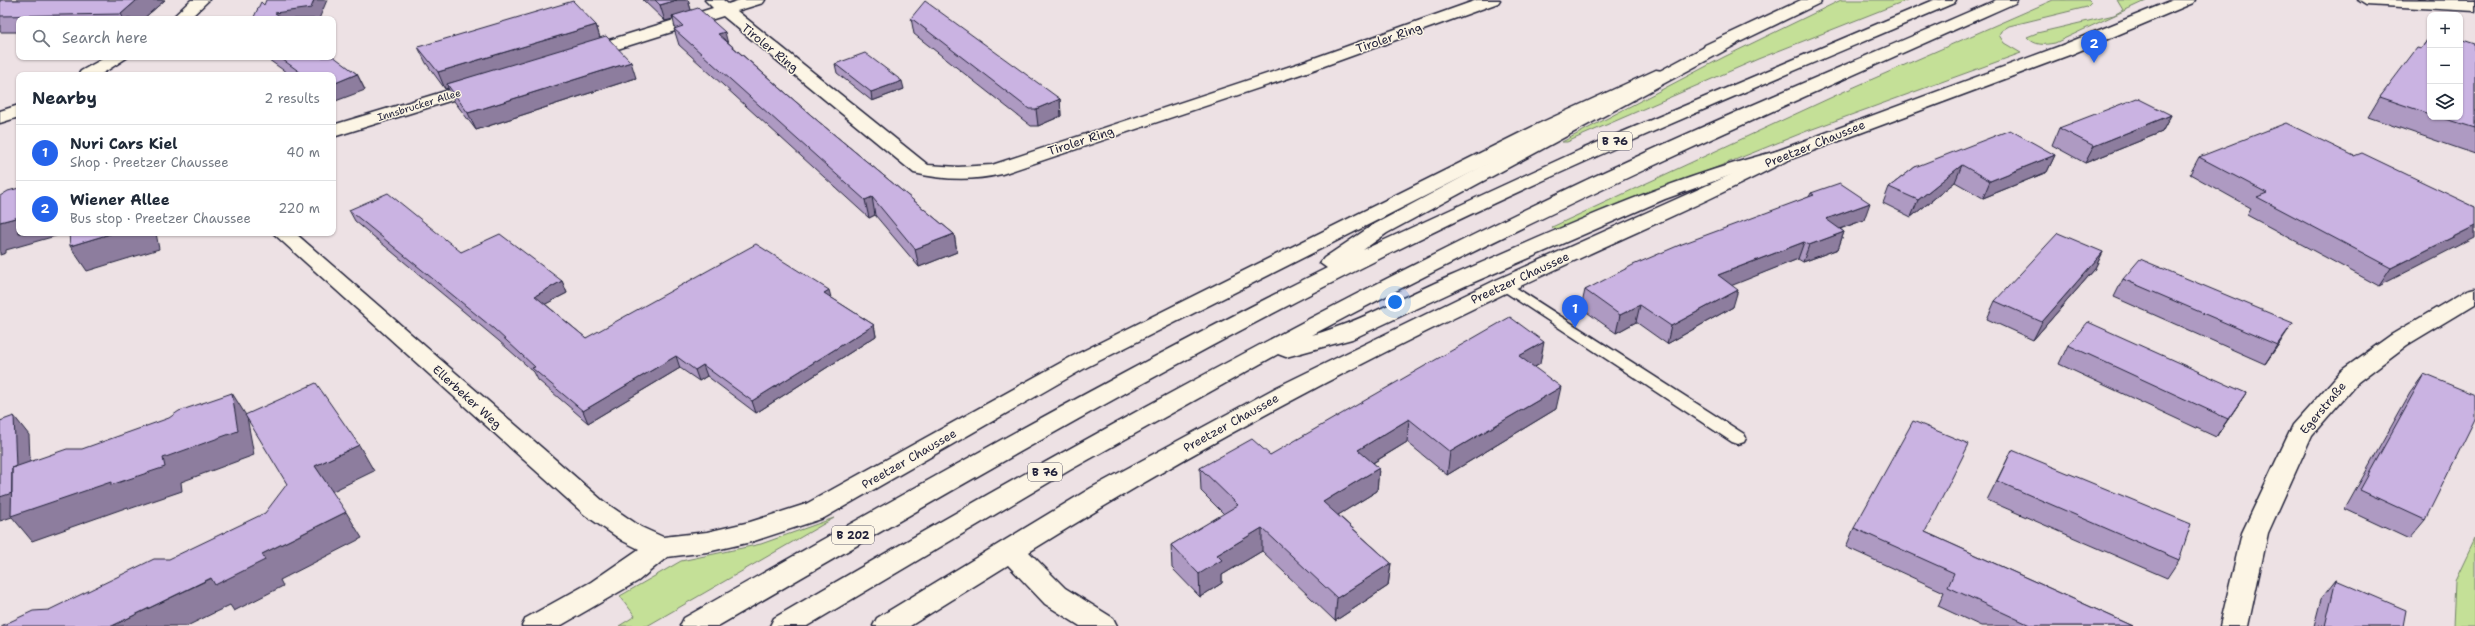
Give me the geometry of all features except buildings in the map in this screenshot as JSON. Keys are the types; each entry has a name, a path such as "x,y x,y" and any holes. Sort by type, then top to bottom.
{"main road":[{"path":"182,16 201,0"},
{"path":"573,57 718,5 757,0"},
{"name":"Tiroler Ring","path":"718,5 921,170 935,173 963,174 995,170 1214,98 1409,31 1492,0"},
{"name":"Preetzer Chaussee","path":"660,548 707,542 751,532 815,511 1085,358 1545,128 1814,0"},
{"name":"B 76","path":"1011,444 1288,296 1389,245 1591,152 1948,0"},
{"name":"B 76","path":"784,626 1055,467 1248,359 1454,253 1632,166 2009,0"},
{"name":"Preetzer Chaussee","path":"887,626 1100,495 1285,393 1504,285 1737,179 1781,156 2066,50 2187,0"},
{"path":"2366,0 2475,6"},
{"path":"1288,296 1369,235 1465,185 1731,40"},
{"path":"92,72 114,60"},
{"name":"Innsbrucker Allee","path":"336,130 498,80"},
{"path":"0,118 16,111"},
{"path":"1248,359 1344,334 1458,281 1658,195 1727,170 1781,156"},
{"name":"Ellerbeker Weg","path":"286,236 594,508 632,534 660,548"},
{"name":"Egerstraße","path":"2234,626 2255,532 2302,431 2350,376 2399,340 2475,295"},
{"name":"B 202","path":"694,626 1011,444"},
{"path":"536,626 601,590 628,573 660,548"},
{"path":"1010,550 1055,596 1103,626"}],"lane":[{"path":"1504,285 1738,438"}],"green space":[{"path":"1841,0 1907,0 1758,59 1567,142 1562,142 1724,57"},
{"path":"2053,0 2088,0 2091,3 2087,7 2009,26 2001,31 1999,35 2004,43 2021,53 1807,131 1573,225 1555,230 1552,227 1843,92"},
{"path":"2117,0 2147,0 2055,43 2040,44 2033,42 2027,37 2037,33 2114,15 2123,10"},
{"path":"834,518 647,626 619,626 635,616 620,596 681,561 761,544"},
{"path":"2475,539 2475,626 2453,626 2455,581"}],"place":[{"name":"Wiener Allee","path":"2094,63"},
{"name":"Nuri Cars Kiel","path":"1575,328"}]}
